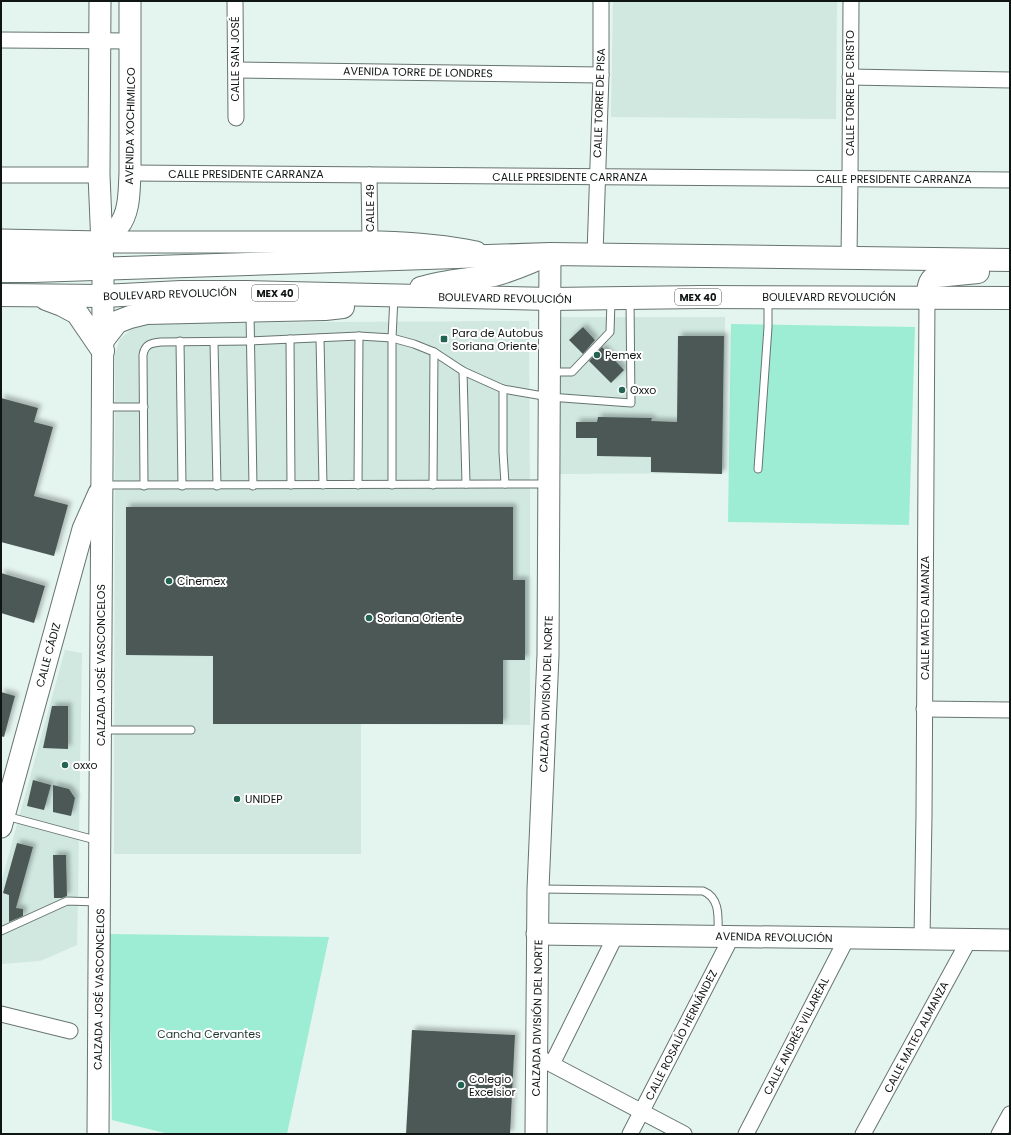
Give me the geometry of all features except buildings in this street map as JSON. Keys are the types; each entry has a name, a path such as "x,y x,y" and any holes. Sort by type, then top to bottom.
{"main road":[{"path":"100,1 99,176 103,269"},
{"name":"AVENIDA XOCHIMILCO","path":"102,242 118,227 124,218 128,200 130,173 130,1"},
{"path":"1,240 102,242 370,242 440,246 493,256"},
{"path":"1,252 75,252 102,242"},
{"path":"35,295 62,305 77,313 103,346 117,322 130,316 146,313 325,309 359,306 433,284 494,275 512,270 550,254"},
{"path":"1,271 550,254 1010,260"},
{"name":"CALZADA DIVISIÓN DEL NORTE","path":"536,1134 544,1060 537,934 548,655 550,254"},
{"path":"927,297 930,282 932,278 937,276 982,271 1010,264"},
{"name":"CALZADA JOSÉ VASCONCELOS","path":"98,1134 103,269"},
{"name":"BOULEVARD REVOLUCIÓN","path":"1,295 103,296 181,292 247,292 550,299 768,297 1010,298"},
{"name":"CALLE CÁDIZ","path":"3,821 83,529 102,486"},
{"path":"68,585 80,584 91,587 101,593"},
{"name":"AVENIDA REVOLUCIÓN","path":"537,934 1010,940"}],"street":[{"name":"CALLE SAN JOSÉ","path":"235,1 236,118"},
{"name":"CALLE TORRE DE PISA","path":"595,254 602,1"},
{"name":"CALLE TORRE DE CRISTO","path":"849,258 851,1"},
{"path":"1,40 130,41"},
{"name":"AVENIDA TORRE DE LONDRES","path":"236,70 601,75"},
{"path":"850,77 1010,80"},
{"name":"CALLE PRESIDENTE CARRANZA","path":"130,173 1010,180"},
{"path":"1,174 99,176"},
{"name":"CALLE 49","path":"370,175 370,242"},
{"name":"CALLE MATEO ALMANZA","path":"922,939 927,297"},
{"path":"924,709 1010,710"},
{"path":"616,935 544,1060 684,1134"},
{"name":"CALLE ROSALÍO HERNÁNDEZ","path":"630,1134 642,1112 725,936"},
{"name":"CALLE ANDRÉS VILLAREAL","path":"746,1134 847,938"},
{"name":"CALLE MATEO ALMANZA","path":"863,1134 969,940"},
{"path":"1,1014 70,1031"},
{"path":"1000,1134 1010,1114"}],"lane":[{"path":"392,485 392,338 394,296"},
{"path":"758,468 768,328 768,297"},
{"path":"549,372 572,372 610,332 621,298"},
{"path":"144,486 144,349 148,344 155,342 180,341 214,342 290,340 359,336 392,338 414,344 434,352 463,371 503,388 549,397 631,403 621,298"},
{"path":"250,311 253,486"},
{"path":"358,485 359,336"},
{"path":"320,338 323,485"},
{"path":"290,340 291,486"},
{"path":"180,341 182,486"},
{"path":"214,342 217,486"},
{"path":"433,485 434,352"},
{"path":"463,371 466,484"},
{"path":"503,388 502,452 505,484"},
{"path":"103,407 144,407"},
{"path":"102,486 548,484"},
{"path":"100,730 191,730"},
{"path":"3,821 100,841"},
{"path":"538,890 703,891 709,893 715,899 725,936"},
{"path":"1,931 67,901 99,902"}],"shaded area":[{"path":"613,1 837,1 836,119 611,117"},
{"path":"557,317 725,317 724,473 558,474"},
{"path":"529,321 530,725 361,724 361,854 114,854 115,354 120,339 139,323"},
{"path":"65,650 82,653 77,945 40,961 1,964 1,883"}],"green space":[{"path":"731,324 915,327 909,525 728,522"},
{"name":"Cancha Cervantes","path":"109,934 329,937 287,1134 169,1134 112,1120"}],"place":[{"name":"Para de Autobus Soriana Oriente","path":"444,339"},
{"name":"Pemex","path":"597,355"},
{"name":"Oxxo","path":"622,390"},
{"name":"Cinemex","path":"169,581"},
{"name":"Soriana Oriente","path":"369,618"},
{"name":"oxxo","path":"65,765"},
{"name":"UNIDEP","path":"237,799"},
{"name":"Colegio Excelsior","path":"461,1085"}]}
